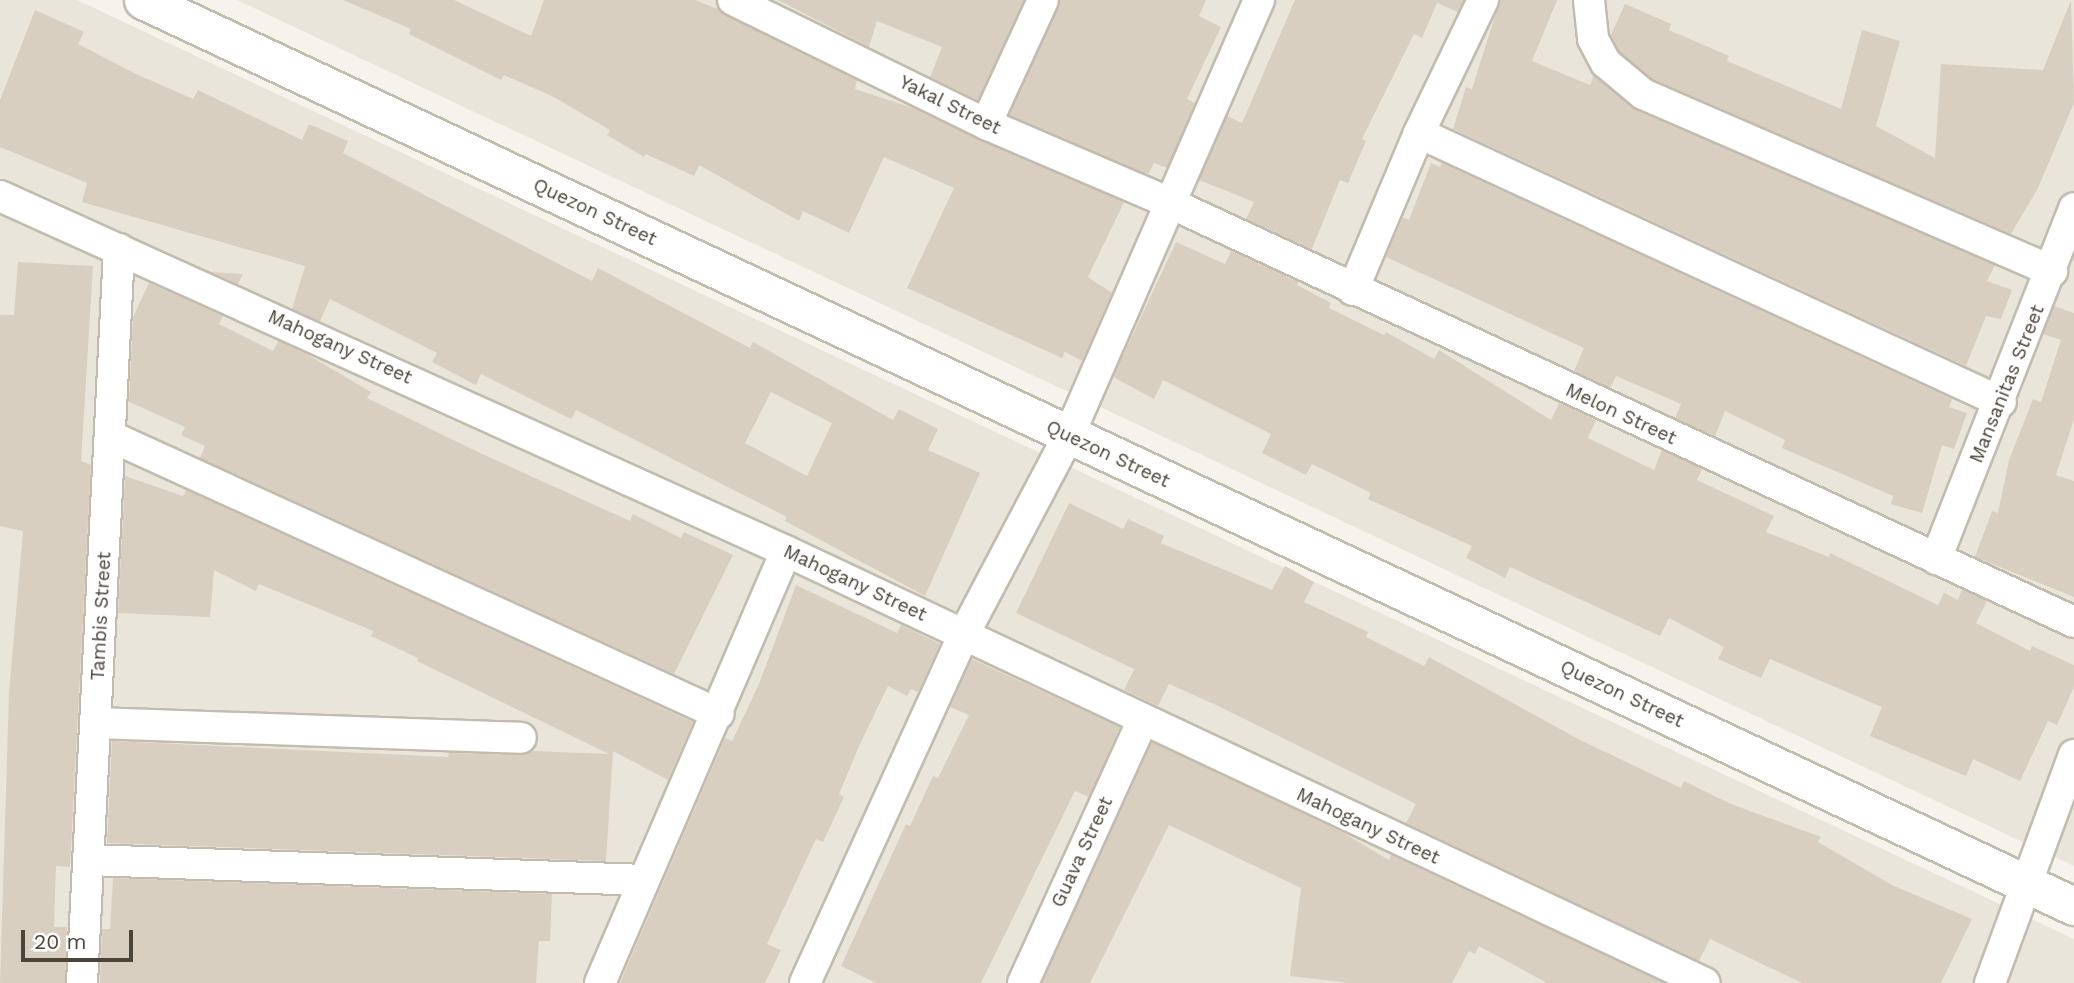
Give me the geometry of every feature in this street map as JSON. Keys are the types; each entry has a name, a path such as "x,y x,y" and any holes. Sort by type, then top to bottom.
{"street":[{"name":"Quezon Street","path":"143,0 2074,906"},
{"name":"Yakal Street","path":"733,0 986,124 1170,204"},
{"path":"986,124 1044,0"},
{"path":"805,983 964,634 1069,435 1259,0"},
{"path":"1353,290 1419,133 1483,0"},
{"path":"1589,0 1593,38 1606,63 1643,94 2052,271"},
{"path":"1419,133 2001,402"},
{"name":"Mahogany Street","path":"0,196 786,551 964,634 1142,722 1705,983"},
{"name":"Melon Street","path":"1170,204 2074,622"},
{"name":"Mansanitas Street","path":"1936,559 2001,402 2074,208"},
{"name":"Tambis Street","path":"82,983 119,248"},
{"path":"110,436 719,714"},
{"path":"600,983 719,714 786,551"},
{"name":"Guava Street","path":"1023,983 1142,722"},
{"path":"96,723 521,738"},
{"path":"1990,983 2074,755"},
{"path":"89,860 644,880"}],"shaded area":[{"path":"0,0 77,0 2074,939 2074,983 0,983"},
{"path":"237,0 2074,0 2074,866"}],"building":[{"path":"343,0 454,0 531,36 544,0 695,0 718,9 857,80 855,89 916,109 1124,202 1088,277 1112,293 1082,361 1065,352 1062,358 907,288 954,188 884,157 849,233 803,211 799,221 699,165 694,176 646,154 644,157 607,135 610,130 552,96 504,75 501,80 409,34 411,29"},
{"path":"778,0 1024,0 978,100 930,77 942,47 877,21 869,47"},
{"path":"1060,0 1206,0 1199,16 1221,27 1187,99 1195,103 1167,168 1154,163 1148,175 1009,115"},
{"path":"1295,0 1464,0 1458,12 1437,3 1422,38 1414,34 1362,139 1366,141 1348,183 1340,180 1312,249 1246,219 1254,202 1199,180 1227,116 1242,123"},
{"path":"1500,0 1557,0 1532,61 1590,85 1594,75 1636,110 1995,265 1987,281 2012,290 2001,319 1986,316 1966,366 1453,129 1466,87 1472,89"},
{"path":"2071,0 2074,103 2038,188 2011,234 1652,79 1620,52 1611,35 1625,4 1671,24 1669,30 1729,56 1727,61 1841,109 1862,30 1900,41 1876,126 1935,158 1941,64 2043,70"},
{"path":"35,10 84,32 78,44 134,73 193,99 198,90 302,140 309,124 348,141 343,153 592,281 598,268 750,348 753,342 893,420 899,409 938,429 928,450 980,473 925,596 785,521 787,517 576,410 571,419 481,374 476,385 432,362 437,353 330,299 320,321 292,309 305,266 82,202 87,183 0,147 0,100","holes":["771,392 832,423 807,476 745,443"]},
{"path":"1431,163 1440,167 1442,163 1952,399 1949,407 1967,413 1954,449 1942,445 1922,513 1891,504 1893,496 1782,448 1785,440 1725,411 1715,436 1675,418 1681,404 1616,376 1610,388 1574,371 1584,348 1386,257 1403,217 1409,220"},
{"path":"1176,242 1225,264 1231,251 1298,282 1297,285 1331,303 1329,308 1384,335 1386,332 1434,359 1439,350 1551,420 1559,403 1596,420 1588,438 1654,470 1662,450 1702,469 1697,480 1774,516 1766,532 1829,557 1830,553 1938,605 1944,593 1958,600 1962,589 1987,601 1976,623 2030,651 2032,646 2074,665 2074,687 2057,725 2048,721 2020,781 1973,759 1966,776 1870,736 1882,707 1770,659 1761,678 1718,659 1724,647 1669,618 1660,636 1510,567 1505,578 1466,558 1472,546 1368,499 1371,493 1312,464 1306,475 1262,453 1271,434 1163,380 1154,399 1113,377"},
{"path":"18,262 93,266 81,461 91,465 70,867 56,866 54,927 67,927 65,983 0,983 9,693 23,531 0,526 0,315 14,315"},
{"path":"211,272 243,274 238,284"},
{"path":"149,283 223,316 219,324 273,351 278,341 305,353 371,392 367,398 480,453 630,521 633,514 681,538 684,532 733,555 674,674 200,458 205,446 181,435 185,427 129,402 133,317"},
{"path":"2054,306 2074,313 2074,419 2056,475 2074,481 2074,597 1975,557 1992,511 1998,513 2009,460 2033,399 2041,402 2061,340 2043,334"},
{"path":"125,476 183,496 186,490 693,722 668,780 613,751 606,861 107,843 112,741 448,757 449,753 520,755 532,751 609,754 417,661 418,658 371,636 373,631 259,584 256,591 214,570 210,617 118,613"},
{"path":"1069,503 1123,529 1128,519 1164,536 1161,543 1272,590 1285,566 1314,582 1304,602 1368,632 1366,637 1424,666 1429,657 1580,740 1681,788 1684,781 1731,804 1821,837 1818,842 1892,885 1972,919 1941,983 1802,983 1710,939 1699,961 1406,823 1416,804 1214,704 1169,684 1158,706 1124,690 1134,669 1016,613"},
{"path":"796,585 897,633 901,625 940,644 918,692 911,689 907,696 888,686 839,794 844,797 823,842 816,839 767,944 781,950 765,983 620,983 725,738 732,741 759,684"},
{"path":"972,659 1120,727 1089,797 1075,791 981,983 876,983 841,966 906,824 910,826 933,776 938,778 969,715 950,707"},
{"path":"1152,742 1340,831 1389,860 1391,855 1664,983 1547,983 1479,946 1475,954 1469,951 1452,983 1350,983 1290,976 1301,888 1169,825 1090,983 1042,983"},
{"path":"113,878 552,894 550,941 539,941 536,983 100,983 102,929 110,929"}]}
